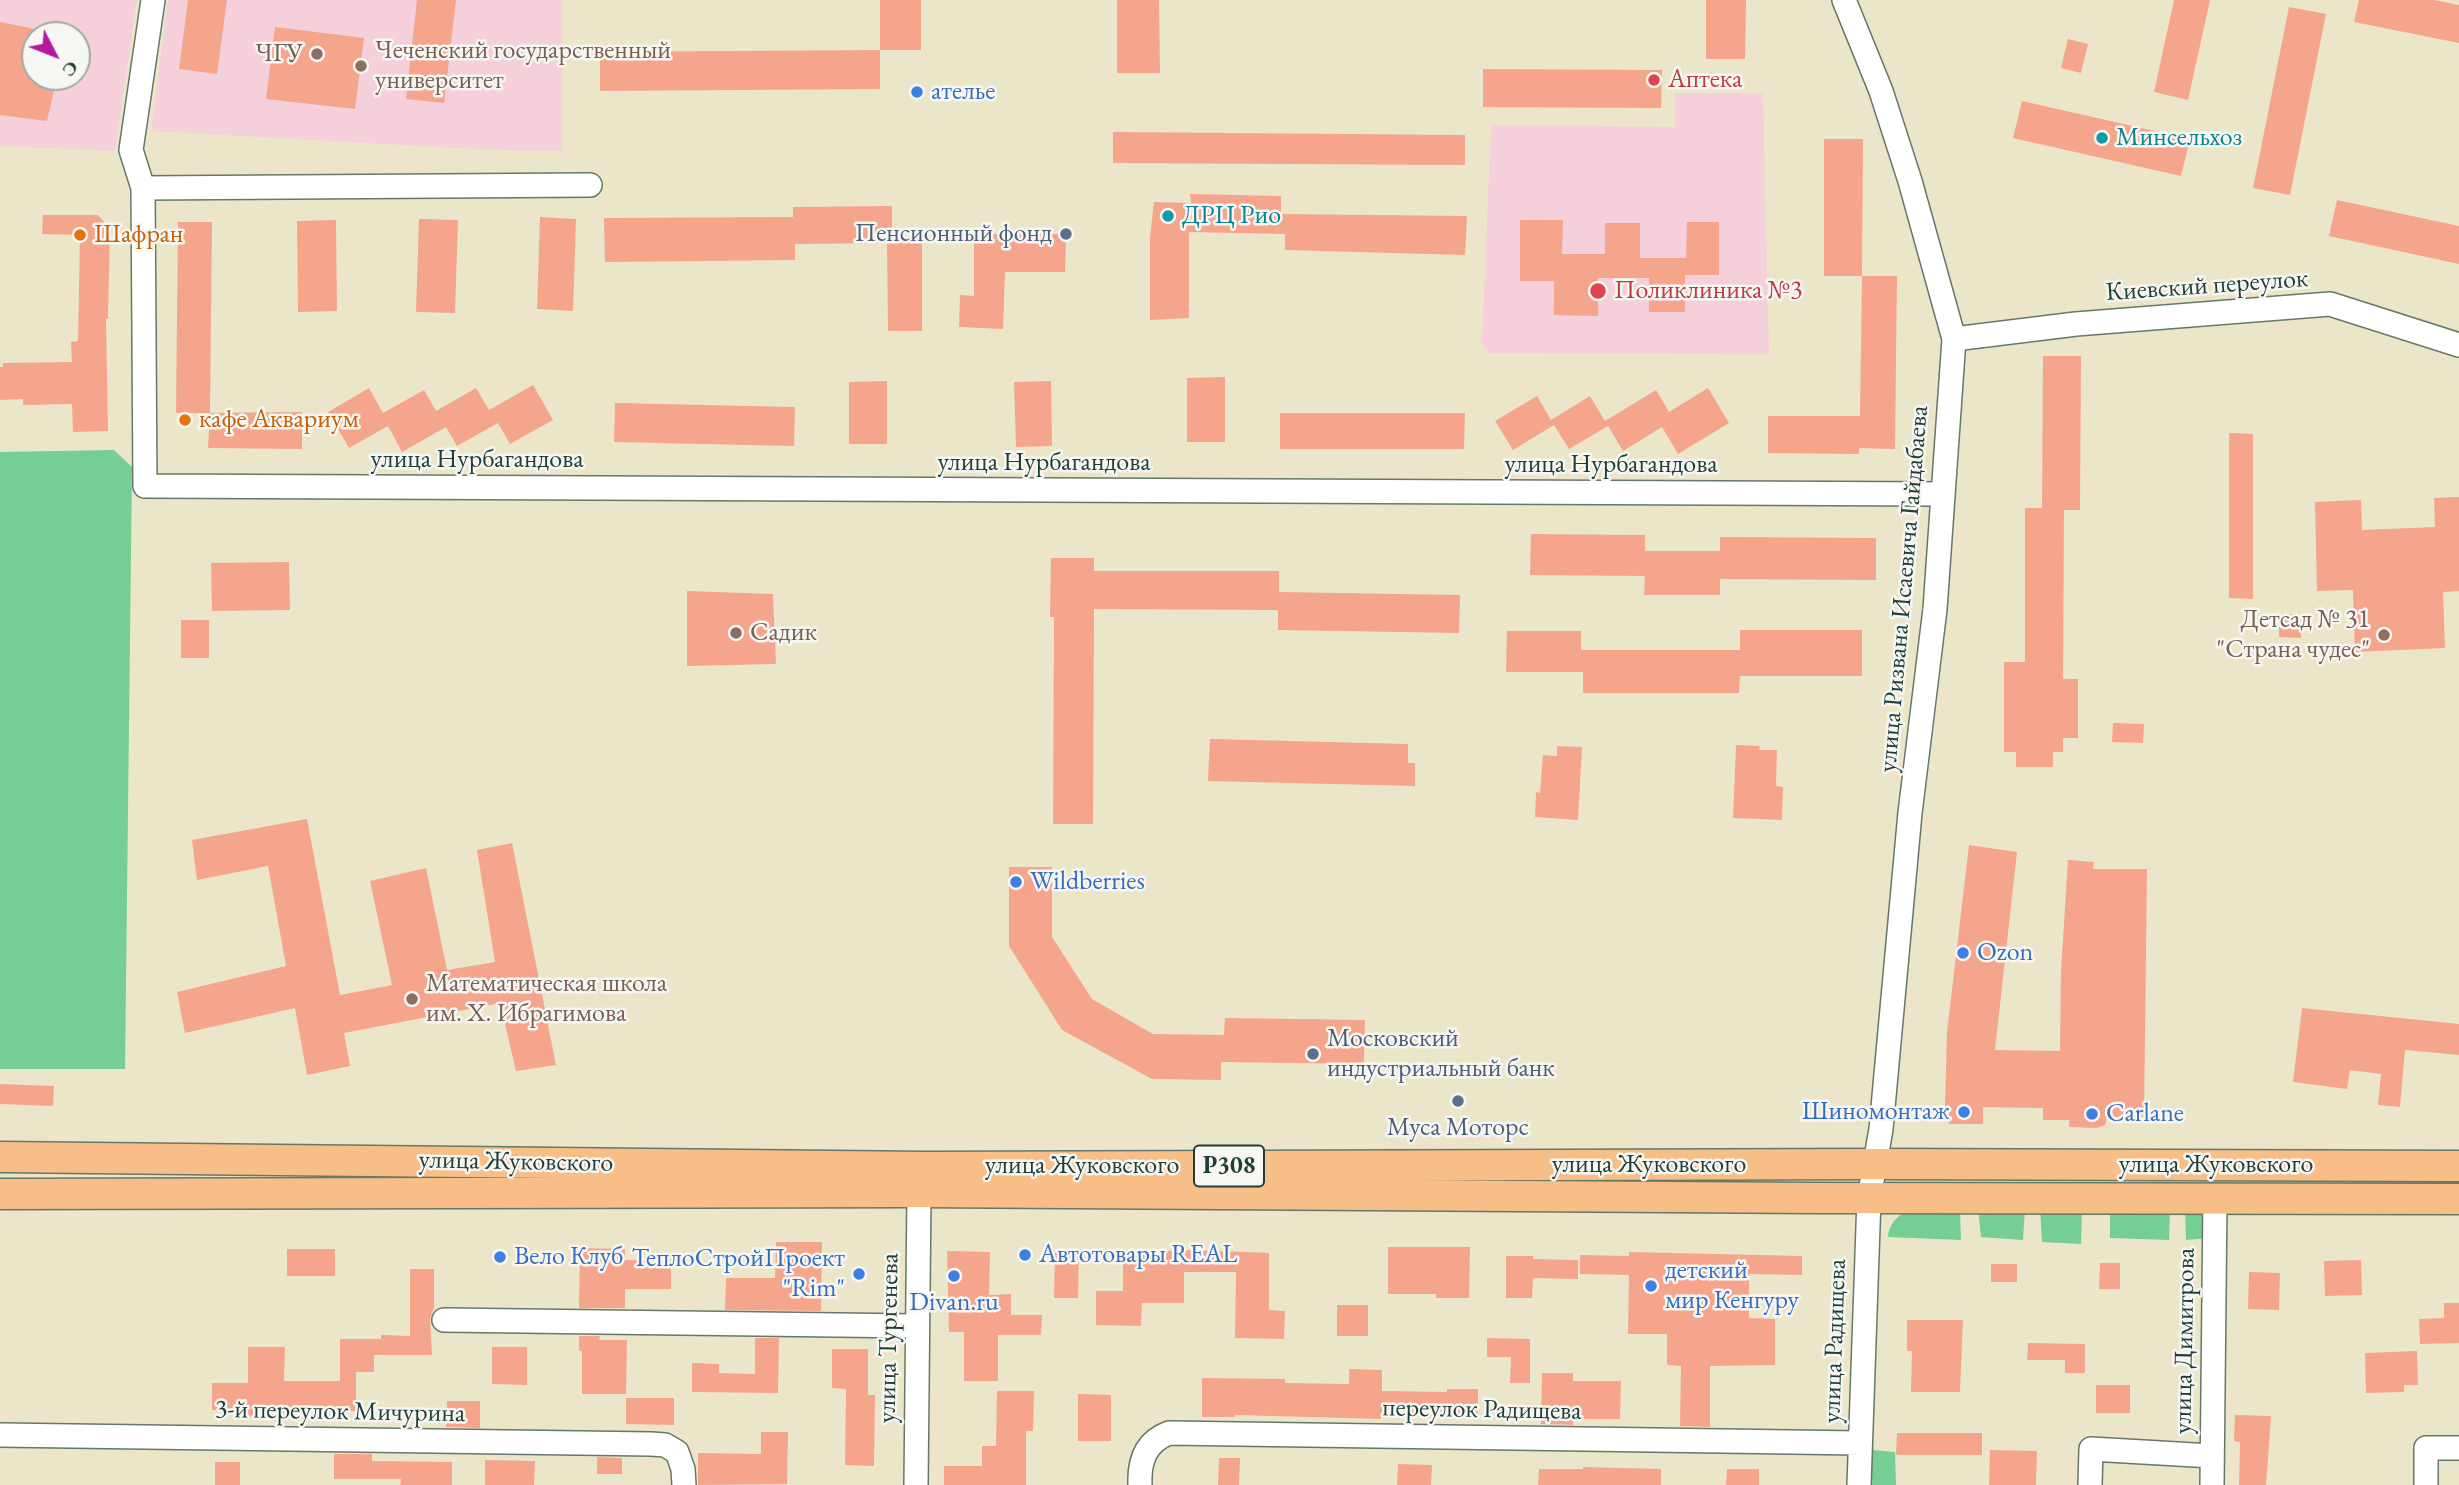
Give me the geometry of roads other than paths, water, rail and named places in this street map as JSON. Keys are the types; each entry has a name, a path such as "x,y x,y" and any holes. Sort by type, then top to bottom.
{"main road":[{"name":"улица Жуковского","path":"0,1157 925,1167 1876,1164 2459,1166"},
{"name":"P308","path":"0,1194 919,1192 2459,1199"}],"street":[{"path":"153,0 131,150 143,188 590,185"},
{"name":"улица Ризвана Исаевича Гайдабаева","path":"1844,0 1881,91 1910,181 1954,338 1935,609 1910,813 1876,1164 1869,1198"},
{"name":"улица Нурбагандова","path":"143,188 145,486 1943,494"},
{"name":"Киевский переулок","path":"1954,338 2087,323 2330,304 2459,345"},
{"name":"улица Тургенева","path":"916,1485 919,1192"},
{"name":"улица Радищева","path":"1859,1485 1869,1198"},
{"name":"улица Димитрова","path":"2212,1485 2215,1199"},
{"path":"444,1320 916,1326"},
{"name":"переулок Радищева","path":"1140,1485 1139,1468 1144,1454 1158,1437 1169,1433 1860,1443"},
{"name":"3-й переулок Мичурина","path":"0,1435 665,1445 677,1451 683,1469 684,1485"},
{"path":"2426,1485 2426,1448 2459,1448"},
{"path":"2090,1485 2091,1449 2212,1456"}],"place":[{"name":"ЧГУ","path":"317,54"},
{"name":"Чеченский государственный университет","path":"361,66"},
{"name":"Аптека","path":"1654,80"},
{"name":"ателье","path":"917,92"},
{"name":"Минсельхоз","path":"2102,138"},
{"name":"ДРЦ Рио","path":"1168,216"},
{"name":"Пенсионный фонд","path":"1066,234"},
{"name":"Шафран","path":"80,235"},
{"name":"Поликлиника №3","path":"1598,291"},
{"name":"кафе Аквариум","path":"185,420"},
{"name":"Садик","path":"736,633"},
{"name":"Детсад № 31 \"Страна чудес\"","path":"2384,635"},
{"name":"Wildberries","path":"1016,882"},
{"name":"Ozon","path":"1963,953"},
{"name":"Математическая школа им. Х. Ибрагимова","path":"412,999"},
{"name":"Московский индустриальный банк","path":"1313,1054"},
{"name":"Муса Моторс","path":"1458,1101"},
{"name":"Шиномонтаж","path":"1964,1112"},
{"name":"Carlane","path":"2092,1114"},
{"name":"Автотовары REAL","path":"1025,1255"},
{"name":"Вело Клуб","path":"500,1257"},
{"name":"ТеплоСтройПроект \"Rim\"","path":"859,1274"},
{"name":"Divan.ru","path":"954,1276"},
{"name":"детский мир Кенгуру","path":"1651,1286"}]}
